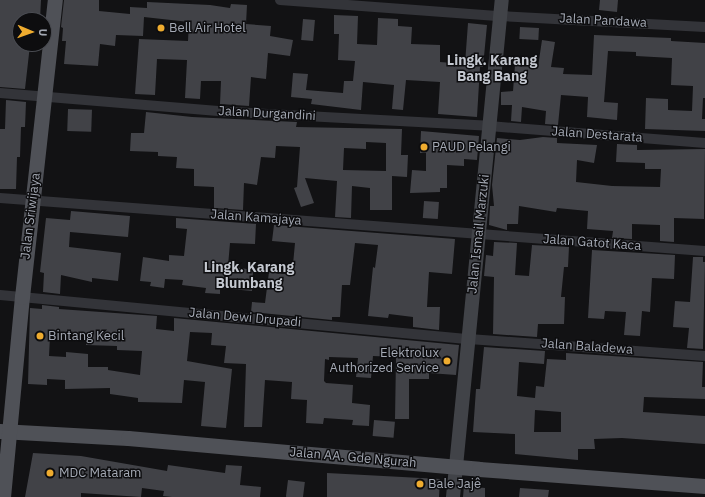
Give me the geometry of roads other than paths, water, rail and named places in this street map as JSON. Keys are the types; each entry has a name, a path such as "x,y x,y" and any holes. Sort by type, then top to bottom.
{"main road":[{"name":"Jalan Sriwijaya","path":"3,497 5,432 34,201 55,0"},
{"name":"Jalan AA. Gde Ngurah","path":"5,432 128,438 456,467 705,486"}],"street":[{"name":"Jalan Pandawa","path":"280,0 500,16 705,27"},
{"name":"Jalan Ismail Marzuki","path":"453,497 502,0"},
{"name":"Jalan Durgandini","path":"0,93 225,111 489,126"},
{"name":"Jalan Destarata","path":"489,126 705,143"},
{"name":"Jalan Kamajaya","path":"0,198 479,235"},
{"name":"Jalan Gatot Kaca","path":"479,235 705,251"},
{"name":"Jalan Dewi Drupadi","path":"0,294 468,339"},
{"name":"Jalan Baladewa","path":"468,339 705,356"}],"place":[{"name":"Bell Air Hotel","path":"161,28"},
{"name":"PAUD Pelangi","path":"424,147"},
{"name":"Bintang Kecil","path":"40,336"},
{"name":"Elektrolux Authorized Service","path":"447,361"},
{"name":"MDC Mataram","path":"50,473"},
{"name":"Bale Jajê","path":"420,484"}],"district":[{"name":"Lingk. Karang Bang Bang","path":"492,68"},
{"name":"Lingk. Karang Blumbang","path":"249,276"}]}
